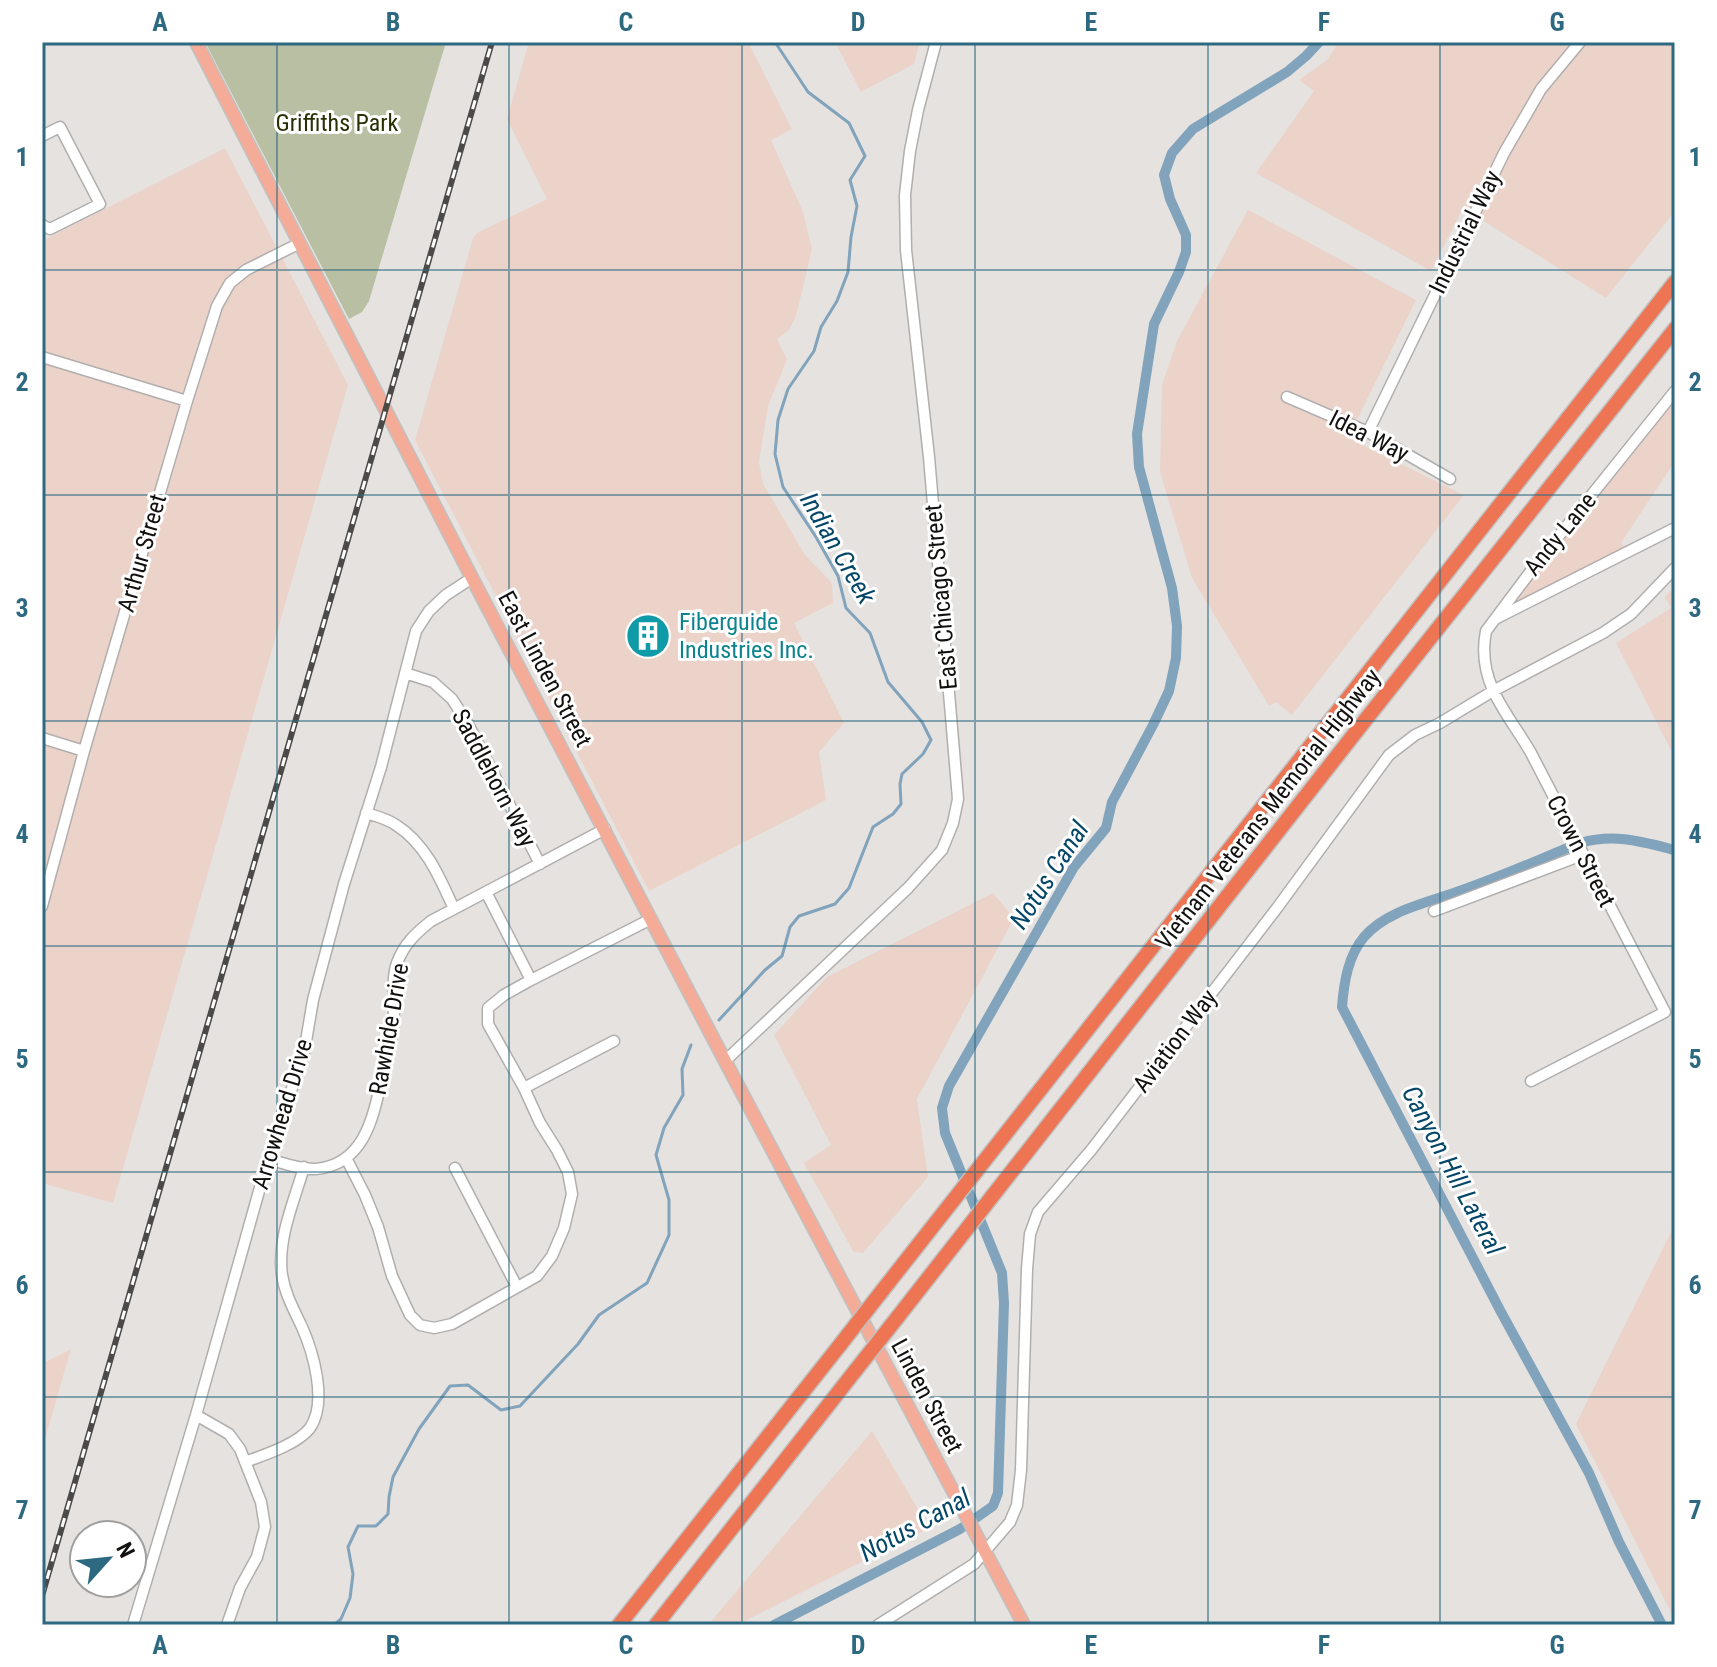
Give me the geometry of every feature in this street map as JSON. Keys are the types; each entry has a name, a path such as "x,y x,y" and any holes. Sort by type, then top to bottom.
{"highway":[{"name":"Vietnam Veterans Memorial Highway","path":"619,1625 1675,282"},
{"name":"Vietnam Veterans Memorial Highway","path":"656,1625 1675,329"}],"main road":[{"name":"East Linden Street","path":"196,42 472,578 859,1315"},
{"name":"Linden Street","path":"859,1315 1024,1625"}],"street":[{"name":"East Chicago Street","path":"725,1061 908,888 942,850 958,802 929,457 906,250 905,195 918,110 936,42"},
{"name":"Industrial Way","path":"1368,432 1504,153 1541,89 1580,42"},
{"path":"42,136 60,127 100,204 50,229 42,225"},
{"name":"Arthur Street","path":"42,906 84,751 217,306 230,283 246,270 300,243"},
{"path":"42,357 187,401"},
{"name":"Andy Lane","path":"1493,691 1484,660 1486,631 1675,391"},
{"name":"Idea Way","path":"1287,397 1368,432 1450,479"},
{"path":"1493,620 1675,528"},
{"name":"Aviation Way","path":"878,1625 974,1564 1010,1522 1017,1505 1027,1269 1030,1234 1038,1212 1111,1124 1277,908 1389,755 1415,735 1603,633 1631,614 1675,568"},
{"name":"Arrowhead Drive","path":"133,1625 268,1159 304,1053 313,1000 344,884 381,767 416,631 429,611 472,578"},
{"name":"Saddlehorn Way","path":"405,673 433,682 452,699 540,864"},
{"name":"Crown Street","path":"1493,691 1529,749 1665,1012 1531,1081"},
{"path":"42,738 84,751"},
{"path":"366,813 394,823 414,839 432,864 454,909"},
{"name":"Rawhide Drive","path":"346,1158 366,1136 373,1116 393,1029 396,966 404,947 415,933 431,921 605,829"},
{"path":"1434,911 1582,855"},
{"path":"486,892 531,980"},
{"path":"268,1159 313,1170 334,1165 346,1158 378,1227 392,1276 410,1315 420,1325 434,1328 452,1324 537,1276 552,1256 564,1228 572,1194 568,1172 488,1024 488,1008 531,980 651,919"},
{"path":"524,1088 614,1041"},
{"path":"245,1462 296,1439 310,1428 317,1411 318,1387 313,1358 288,1300 282,1274 282,1243 304,1167"},
{"path":"455,1168 517,1287"},
{"path":"196,1415 229,1434 240,1449 261,1502 265,1527 257,1557 240,1588 227,1625"}],"shaded area":[{"path":"529,42 748,42 792,129 771,140 803,212 812,249 796,316 789,330 777,339 787,359 768,406 759,462 763,484 805,555 832,586 833,603 794,623 844,723 819,752 826,800 649,891 415,440 473,238 477,233 547,199 507,119"},
{"path":"835,42 920,42 914,64 861,92"},
{"path":"1339,42 1675,42 1675,211 1606,298 1463,208 1431,271 1256,173 1314,91 1299,80 1327,60"},
{"path":"225,148 348,385 113,1203 42,1183 42,241"},
{"path":"1248,210 1416,300 1348,438 1464,495 1292,715 1276,702 1269,706 1192,578 1160,472 1162,385 1177,341"},
{"path":"1670,403 1675,407 1675,461 1621,543 1626,548 1520,602 1517,598"},
{"path":"1675,587 1675,748 1671,750 1616,643 1671,608 1665,597"},
{"path":"993,893 1014,918 917,1099 928,1177 863,1253 853,1251 804,1163 831,1145 774,1035 827,977"},
{"path":"1675,1224 1675,1620 1576,1424"},
{"path":"71,1349 42,1449 42,1364"},
{"path":"872,1431 929,1528 737,1625 708,1625"}],"green space":[{"name":"Griffiths Park","path":"205,42 446,42 369,301 362,312 349,319"}],"waterway":[{"name":"Indian Creek","path":"719,1020 782,956 790,927 799,916 835,904 849,888 873,827 893,814 901,804 902,774 923,754 931,740 922,722 888,682 870,633 846,608 838,576 783,487 775,454 778,420 788,389 814,351 821,327 837,301 848,272 857,206 850,180 865,156 849,123 808,92 775,42"},
{"name":"Notus Canal","path":"774,1625 960,1529 993,1506 998,1493 1004,1303 1002,1273 945,1133 942,1108 949,1086 1074,867 1106,828 1112,802 1169,691 1176,658 1177,626 1172,588 1139,467 1137,434 1154,324 1186,252 1186,235 1170,199 1164,175 1172,153 1193,129 1287,72 1319,42"},
{"name":"Canyon Hill Lateral","path":"1581,843 1617,839 1675,850"},
{"name":"Canyon Hill Lateral","path":"1575,845 1479,884 1411,907 1374,927 1359,944 1351,961 1342,1007 1589,1473 1619,1542 1662,1625"},
{"name":"Indian Creek","path":"334,1625 341,1619 350,1598 353,1574 348,1547 358,1526 376,1526 388,1514 393,1477 419,1429 450,1386 468,1385 501,1410 520,1406 578,1344 599,1315 647,1283 669,1235 669,1200 656,1155 664,1128 683,1095 682,1069 691,1045"}],"railway":[{"path":"42,1596 492,42"}],"place":[{"name":"Fiberguide Industries Inc.","path":"648,636"}]}
